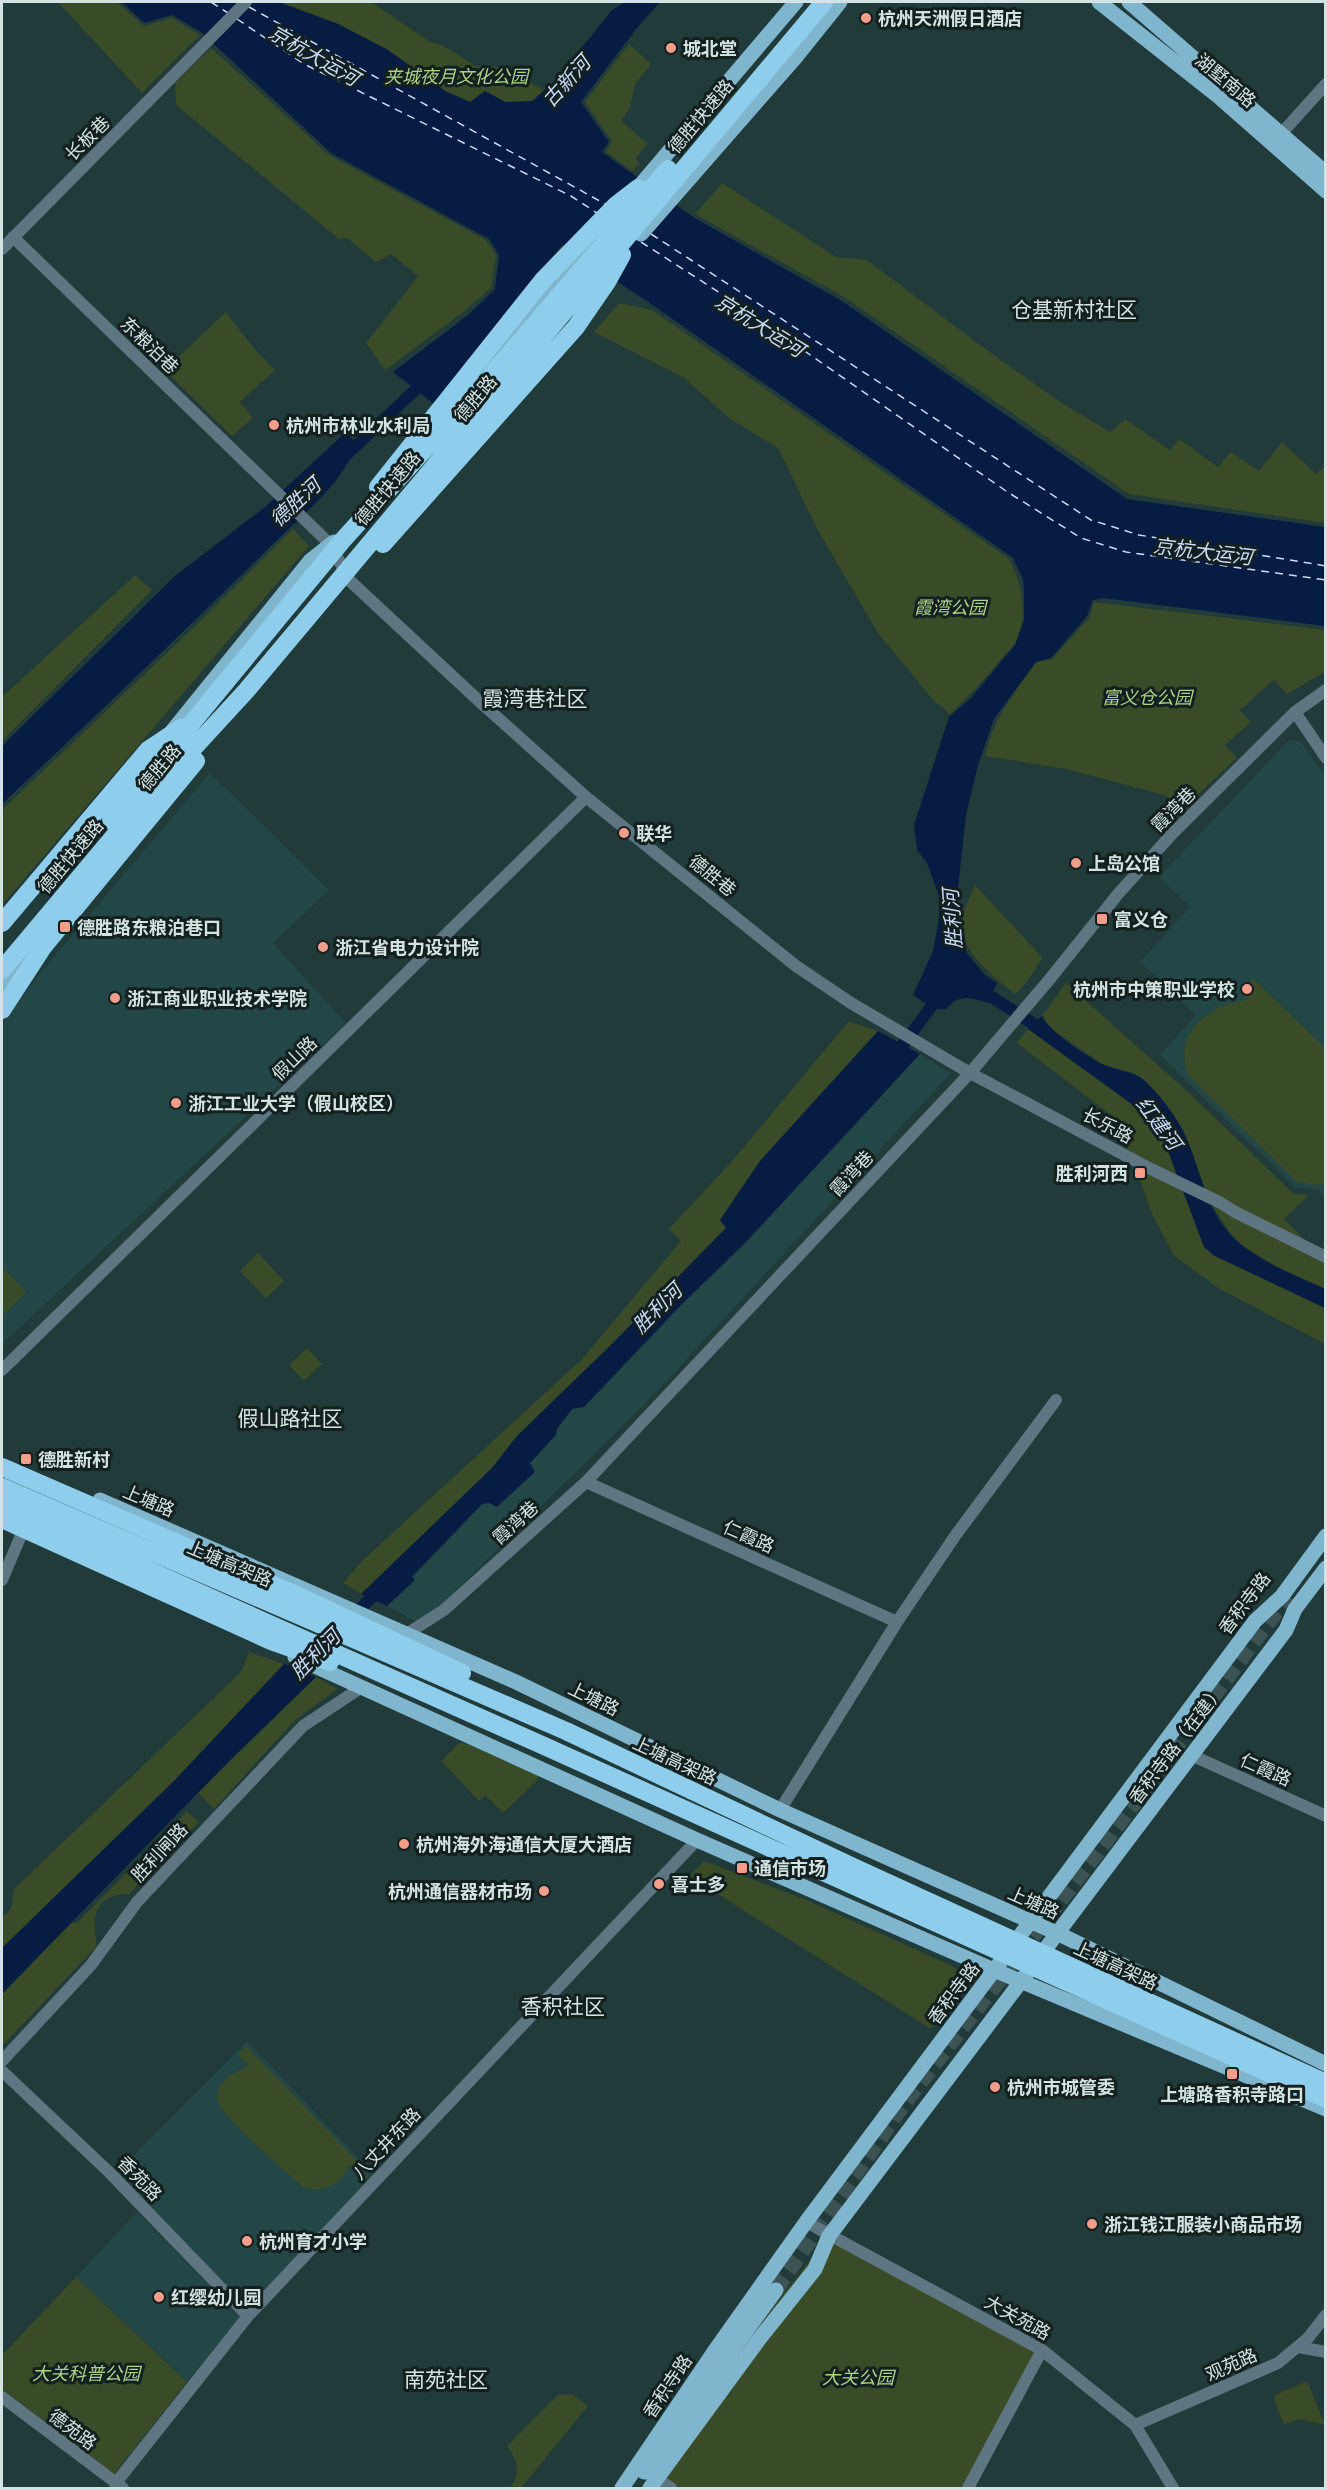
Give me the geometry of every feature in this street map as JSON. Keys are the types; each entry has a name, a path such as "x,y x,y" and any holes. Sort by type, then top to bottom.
{"highway":[{"name":"德胜快速路","path":"2,951 197,717 337,543 475,394 812,2"},
{"name":"德胜快速路","path":"2,970 131,816 246,691 824,2"},
{"path":"337,543 386,474 543,280 609,212 638,188"},
{"path":"330,590 385,542 576,327 608,282 622,255"},
{"path":"2,999 207,747 246,691"},
{"path":"2,921 148,750 197,717"},
{"path":"2,1010 43,947"},
{"path":"2,1467 292,1593 500,1691 566,1731"},
{"name":"上塘高架路","path":"2,1487 566,1731 842,1862 1284,2065 1326,2082"},
{"name":"上塘高架路","path":"2,1505 542,1745 1326,2099"},
{"path":"2,1519 271,1641 344,1667 467,1720 542,1745"},
{"path":"1234,2058 1326,2108"}],"main road":[{"name":"德胜路","path":"2,935 310,561 337,543 796,2"},
{"name":"德胜路","path":"2,985 187,763 349,580 402,513 622,255 795,58 840,2"},
{"name":"湖墅南路","path":"1099,2 1218,96 1326,191"},
{"name":"湖墅南路","path":"1129,2 1326,173"},
{"name":"上塘路","path":"2,1458 375,1618 516,1682 780,1810 1059,1934 1326,2064"},
{"path":"2,1524 697,1840 994,1970 1326,2108"},
{"path":"1255,1621 1282,1596 1326,1536"},
{"path":"1286,1630 1295,1609 1326,1568"},
{"name":"香积寺路","path":"622,2488 806,2222 1255,1621"},
{"name":"香积寺路（在建）","path":"1059,1934 1286,1630"},
{"path":"653,2484 760,2338 815,2269 829,2236 1059,1934"},
{"path":"632,2488 778,2292 639,2488"}],"street":[{"name":"长板巷","path":"2,249 246,2"},
{"path":"1281,134 1326,84"},
{"name":"东粮泊巷","path":"13,237 261,478 337,543 349,580"},
{"name":"德胜巷","path":"349,580 586,797 796,966 970,1073"},
{"name":"霞湾巷","path":"408,1633 444,1611 586,1482 970,1073 1118,894 1172,834 1295,712 1326,690"},
{"path":"1295,712 1326,758"},
{"name":"假山路","path":"2,1370 586,797"},
{"name":"长乐路","path":"970,1073 1149,1168 1326,1257"},
{"path":"780,1810 897,1622 955,1536 1056,1400"},
{"name":"仁霞路","path":"586,1482 897,1622"},
{"name":"香积寺路","path":"1255,1621 1326,1527"},
{"path":"2,1580 22,1533"},
{"name":"香积寺路（在建）","path":"1286,1630 1326,1579"},
{"name":"胜利闸路","path":"2,2061 91,1965 137,1902 295,1735 317,1715 362,1688"},
{"name":"仁霞路","path":"1191,1755 1326,1816"},
{"name":"八丈井东路","path":"119,2486 248,2316 697,1840"},
{"name":"香苑路","path":"2,2071 109,2172 248,2316"},
{"name":"大关苑路","path":"806,2222 1042,2350 1135,2425 1173,2488"},
{"name":"观苑路","path":"1135,2425 1278,2362 1308,2338 1326,2314"},
{"path":"1298,2347 1326,2352"},
{"path":"968,2488 1042,2350"},
{"name":"德苑路","path":"2,2397 119,2486"},
{"path":"653,2484 671,2488"}],"shaded area":[{"name":"杭州市中策职业学校","path":"1289,740 1300,741 1325,775 1325,1197 1318,1190 1295,1187 1160,1055 1196,1015 1140,962 1190,907 1159,877"},
{"path":"210,773 329,890 273,943 346,1023 2,1344 2,1025 41,972"},
{"path":"920,1054 951,1073 645,1404 434,1612 415,1621 387,1606 414,1580 411,1577 482,1504 489,1503 530,1463 572,1409 745,1243"},
{"name":"杭州育才小学","path":"247,2041 374,2174 248,2308 116,2173"},
{"name":"红缨幼儿园","path":"137,2212 240,2317 187,2382 76,2277"}],"green space":[{"path":"58,2 117,2 144,26 172,18 200,35 142,93"},
{"name":"夹城夜月文化公园","path":"279,2 371,2 430,42 442,45 476,66 501,67 544,90 532,102 505,102 485,91 470,102 445,91 388,50 338,24"},
{"path":"629,44 651,64 635,84 630,108 621,120 646,143 649,142 636,158 639,164 632,171 606,152 612,141 585,102"},
{"path":"211,48 329,155 486,240 496,255 491,288 465,311 385,370 366,343 418,276 391,254 376,262 347,238 339,239 176,105 175,83"},
{"path":"722,183 836,257 867,260 988,351 1059,401 1110,432 1125,419 1170,450 1179,439 1218,467 1231,452 1259,471 1282,442 1316,474 1325,466 1325,523 1129,494 844,297 695,214"},
{"name":"霞湾公园","path":"619,303 652,310 1009,559 1022,600 1020,631 1011,648 950,714 934,701 878,633 817,529 778,448 729,418 684,378 594,332"},
{"path":"226,312 251,345 275,370 240,402 253,418 232,436 164,370"},
{"path":"293,529 309,546 2,905 2,810"},
{"path":"135,575 152,590 2,741 2,697"},
{"name":"富义仓公园","path":"1094,602 1325,630 1325,672 1287,694 1274,680 1240,710 1251,722 1225,745 1237,758 1185,807 1164,795 1066,769 985,756 999,718 1036,662 1052,659 1090,617"},
{"path":"975,885 1043,958 1027,982 1015,994 981,964 974,956 964,936 963,915"},
{"path":"1253,978 1325,1048 1325,1184 1297,1182 1188,1075 1184,1049 1188,1036 1198,1022 1219,1007 1248,999 1239,991"},
{"path":"1066,983 1187,1091 1294,1194 1309,1195 1284,1219 1317,1252 1325,1256 1325,1289 1273,1265 1243,1246 1230,1233 1210,1202 1183,1130 1142,1078 1102,1064 1047,1026 1042,1016"},
{"path":"849,1021 878,1031 760,1161 720,1220 726,1228 517,1436 492,1468 361,1594 343,1583 361,1562 582,1359 681,1241 669,1229 733,1160"},
{"path":"1028,1029 1140,1110 1160,1130 1213,1255 1325,1308 1325,1344 1220,1289 1174,1256 1152,1214 1132,1158 1112,1116 1017,1043"},
{"path":"258,1253 284,1281 266,1298 240,1271"},
{"path":"2,1267 26,1292 2,1316"},
{"path":"307,1348 322,1364 304,1381 289,1365"},
{"path":"249,1652 284,1664 175,1780 2,1948 2,1917 11,1909 14,1889 241,1672"},
{"path":"316,1677 338,1689 295,1720 214,1809 198,1793"},
{"path":"459,1743 468,1744 537,1774 538,1780 503,1813 485,1795 479,1801 441,1761"},
{"path":"187,1811 199,1822 129,1894 108,1898 102,1903 95,1917 97,1946 2,2046 2,1994 72,1921 76,1924"},
{"path":"704,1861 809,1901 950,1965 968,1976 931,2029 689,1876"},
{"path":"246,2046 367,2171 360,2178 348,2166 341,2178 330,2186 317,2189 303,2187 228,2117 220,2105 217,2097 218,2091 228,2077 249,2066 238,2054"},
{"name":"大关公园","path":"829,2236 1042,2350 968,2488 661,2488 640,2477"},
{"name":"大关科普公园","path":"76,2277 187,2382 114,2474 2,2389 2,2355"},
{"path":"1307,2381 1325,2425 1299,2419 1284,2424 1275,2403 1275,2395"},
{"path":"572,2394 588,2406 521,2488 510,2488 516,2477 517,2467 507,2446 558,2395"}],"water":[{"path":"122,2 279,2 338,24 388,50 445,91 470,102 485,91 505,102 532,101 554,82 612,10 625,2 660,2 636,29 581,102 609,142 602,152 693,217 842,301 1127,499 1325,527 1325,626 1103,598 1093,600 1087,616 1051,658 1036,662 994,719 978,765 966,815 955,916 967,953 985,975 997,983 988,1003 965,998 956,1001 946,1009 934,1009 913,995 933,951 939,919 939,896 927,863 917,850 914,825 949,717 971,698 1015,645 1024,620 1024,593 1023,579 1013,558 654,306 562,245 434,404 393,372 468,315 495,289 499,255 489,239 331,153 201,32 172,15 144,23"},
{"path":"346,432 356,444 350,459 330,487 2,804 2,746 176,575 265,507"},
{"path":"1042,1016 1060,1036 1087,1055 1102,1064 1135,1075 1150,1085 1171,1111 1183,1131 1208,1198 1222,1224 1231,1235 1252,1252 1275,1266 1325,1289 1325,1308 1213,1255 1204,1247 1160,1130 1140,1110 1028,1029"},
{"path":"878,1031 920,1054 745,1243 682,1304 584,1407 572,1409 557,1429 556,1435 530,1463 535,1472 497,1507 489,1503 482,1504 412,1577 415,1580 387,1606 361,1594 492,1468 517,1436 726,1228 720,1220 760,1161"},
{"path":"284,1664 316,1677 232,1758 2,1994 2,1948 175,1780"}],"waterway":[{"name":"德胜河","path":"344,457 428,378"},
{"name":"红建河","path":"978,988 1046,1032"},
{"name":"胜利河","path":"894,1057 939,996"},
{"name":"胜利河","path":"289,1681 380,1589"}],"ferry route":[{"path":"211,2 228,13"},
{"path":"249,7 607,205"},
{"path":"237,19 304,64 571,196 597,213"},
{"path":"651,234 1091,520 1139,535 1326,566"},
{"path":"641,242 734,302 1006,491 1081,538 1126,552 1326,580"}],"tunnel":[{"path":"776,2290 904,2104 1098,1852 1288,1596"}],"place":[{"name":"杭州天洲假日酒店","path":"866,18"},
{"name":"城北堂","path":"671,48"},
{"name":"杭州市林业水利局","path":"274,425"},
{"name":"联华","path":"624,833"},
{"name":"上岛公馆","path":"1076,863"},
{"name":"富义仓","path":"1102,919"},
{"name":"德胜路东粮泊巷口","path":"65,927"},
{"name":"浙江省电力设计院","path":"323,947"},
{"name":"杭州市中策职业学校","path":"1247,989"},
{"name":"浙江商业职业技术学院","path":"115,998"},
{"name":"浙江工业大学（假山校区）","path":"176,1103"},
{"name":"胜利河西","path":"1140,1173"},
{"name":"德胜新村","path":"26,1459"},
{"name":"杭州海外海通信大厦大酒店","path":"404,1844"},
{"name":"通信市场","path":"742,1868"},
{"name":"喜士多","path":"659,1884"},
{"name":"杭州通信器材市场","path":"544,1891"},
{"name":"上塘路香积寺路口","path":"1232,2074"},
{"name":"杭州市城管委","path":"995,2087"},
{"name":"浙江钱江服装小商品市场","path":"1092,2224"},
{"name":"杭州育才小学","path":"247,2241"},
{"name":"红缨幼儿园","path":"159,2297"}],"district":[{"name":"仓基新村社区","path":"1074,309"},
{"name":"霞湾巷社区","path":"535,698"},
{"name":"假山路社区","path":"290,1418"},
{"name":"香积社区","path":"563,2006"},
{"name":"南苑社区","path":"446,2379"}],"water label":[{"name":"京杭大运河","path":"314,55"},
{"name":"古新河","path":"566,81"},
{"name":"京杭大运河","path":"760,325"},
{"name":"京杭大运河","path":"1203,551"}]}
